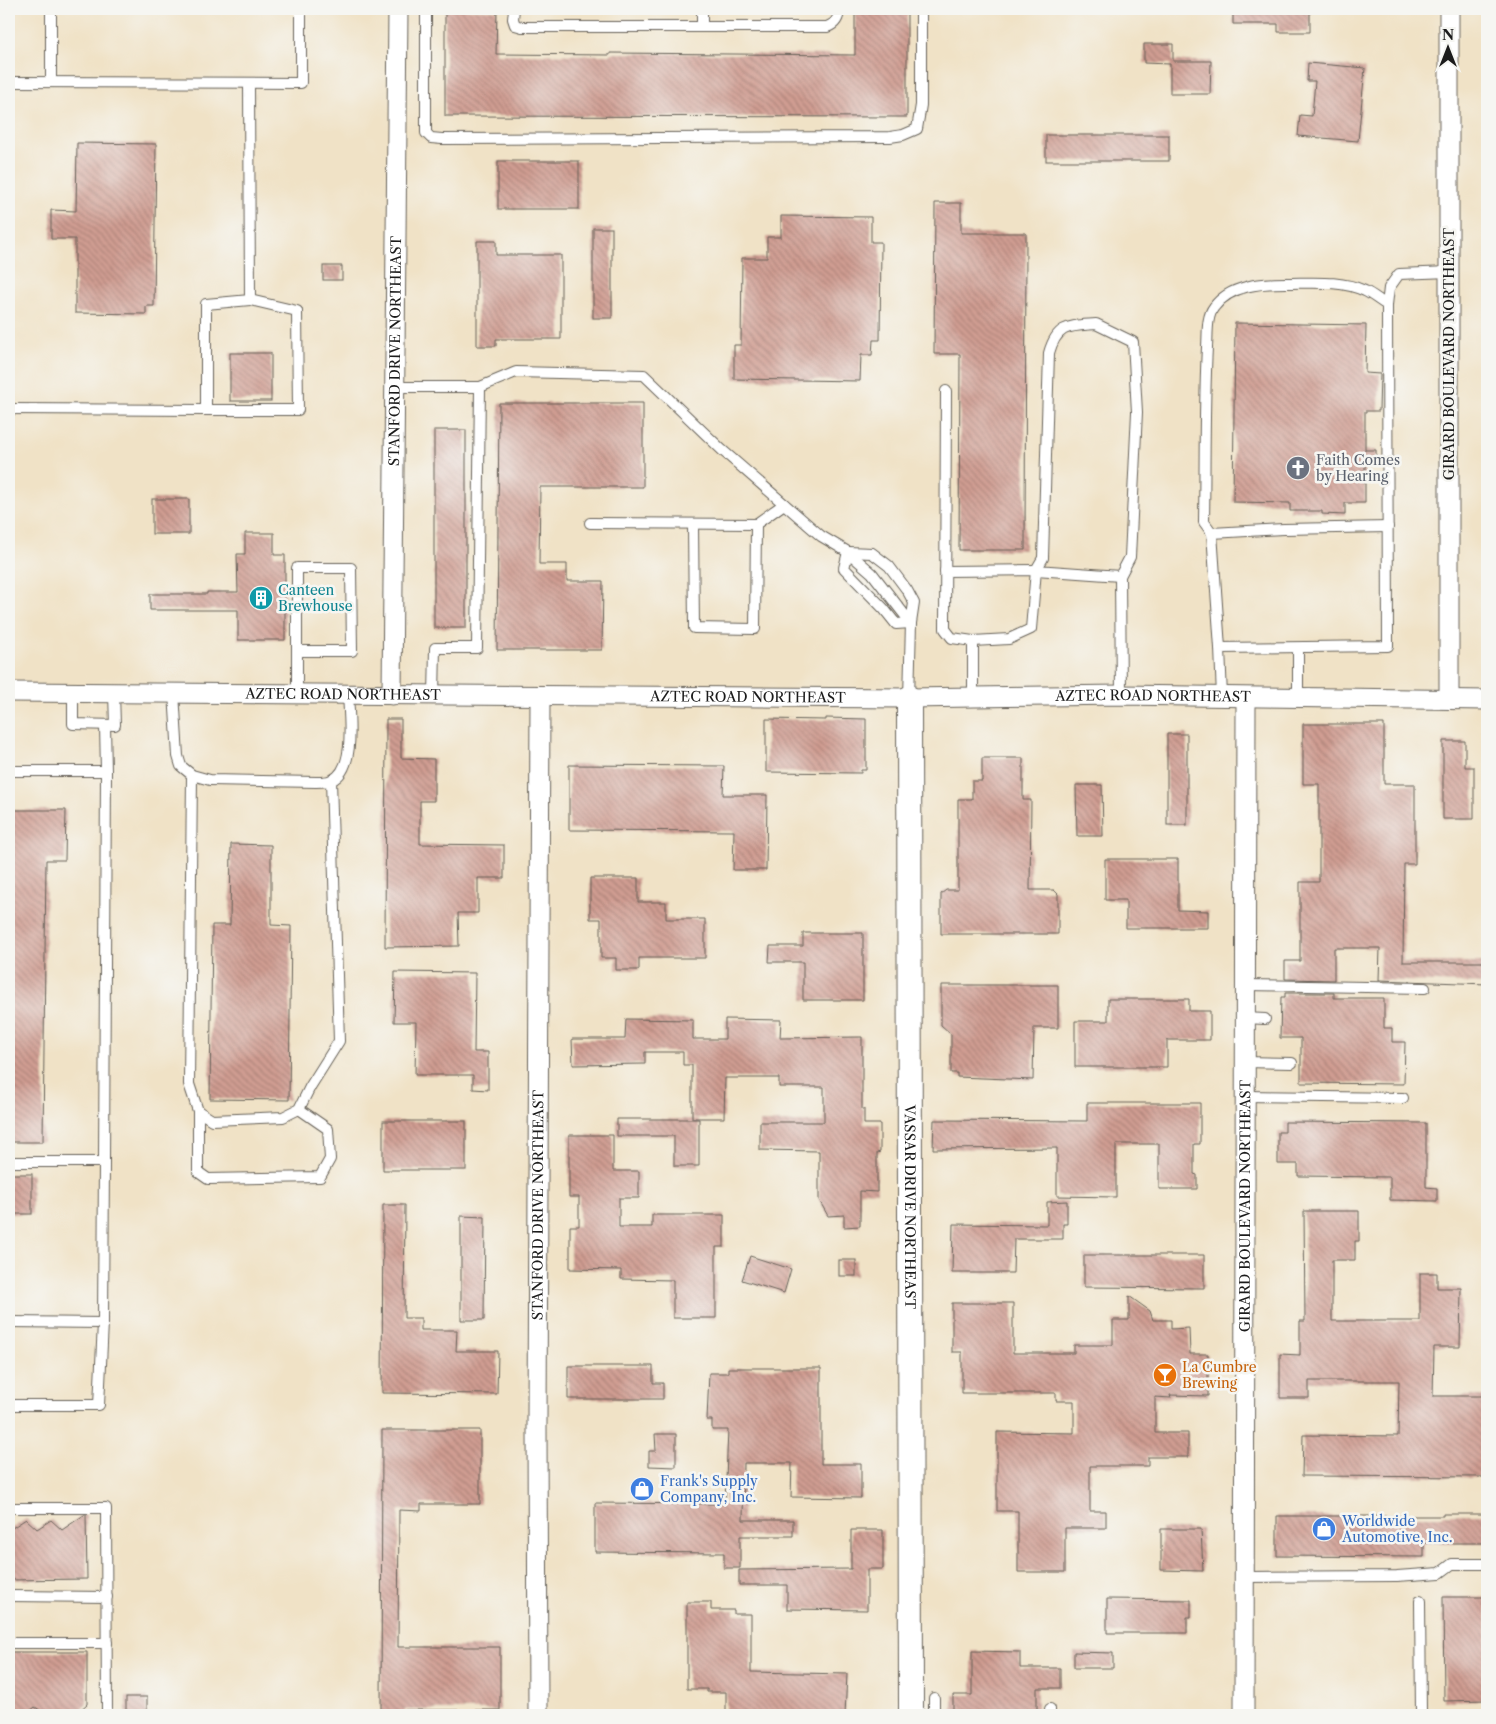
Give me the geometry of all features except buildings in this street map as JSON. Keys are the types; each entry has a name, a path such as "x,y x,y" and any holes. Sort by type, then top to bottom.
{"street":[{"name":"STANFORD DRIVE NORTHEAST","path":"392,695 398,9"},
{"name":"GIRARD BOULEVARD NORTHEAST","path":"1449,9 1449,699"},
{"name":"AZTEC ROAD NORTHEAST","path":"9,692 909,698 1121,695 1487,700"},
{"name":"STANFORD DRIVE NORTHEAST","path":"538,1715 537,1425 540,696"},
{"name":"VASSAR DRIVE NORTHEAST","path":"909,698 911,1715"},
{"name":"GIRARD BOULEVARD NORTHEAST","path":"1244,1715 1246,698"}],"lane":[{"path":"51,9 51,82"},
{"path":"9,82 302,83 302,9"},
{"path":"426,9 426,133 431,138 442,139 880,137 903,135 917,129 920,122 921,9"},
{"path":"514,9 513,19 515,26 522,27 827,27 833,26 838,20 839,9"},
{"path":"702,9 702,27"},
{"path":"249,83 250,300"},
{"path":"1220,648 1388,646 1387,305 1389,288 1399,274 1449,272"},
{"path":"1222,697 1212,533 1204,522 1205,381 1209,319 1212,309 1222,297 1241,288 1271,283 1328,283 1352,286 1387,305"},
{"path":"9,409 206,410 298,410 297,311 250,300 206,304 206,410"},
{"path":"946,391 946,629 952,638 973,641 1009,640 1031,629 1036,570 1043,558 1049,353 1053,339 1069,326 1096,324 1134,342 1137,412 1130,557 1120,576 1121,695"},
{"path":"394,387 480,387 516,372 644,374 722,450 821,536 848,552 872,573 911,623"},
{"path":"434,696 435,648 477,648 480,387"},
{"path":"590,523 756,524 784,504"},
{"path":"692,524 694,628 755,629 756,524"},
{"path":"1212,533 1284,529 1388,527"},
{"path":"848,552 844,568 896,624 911,623"},
{"path":"848,552 872,553 889,566 914,603 911,623 909,698"},
{"path":"297,651 352,651 351,568 297,568 297,651 297,694"},
{"path":"946,571 1036,570 1120,576"},
{"path":"973,641 973,697"},
{"path":"1298,648 1298,697"},
{"path":"73,693 73,724 105,725 115,725 114,694"},
{"path":"174,694 178,756 181,766 192,775 210,780 316,782 331,780 338,775 346,763 348,750 348,695"},
{"path":"9,1406 99,1405 103,1323 105,725"},
{"path":"9,771 106,771"},
{"path":"192,775 189,1084 198,1111 198,1172 208,1179 320,1177 330,1159 328,1129 299,1109"},
{"path":"198,1111 212,1120 283,1117 299,1109 310,1087 339,1041 331,780"},
{"path":"1245,985 1425,988"},
{"path":"1245,1018 1265,1019"},
{"path":"1245,1062 1292,1063"},
{"path":"1245,1096 1403,1098"},
{"path":"9,1162 104,1162"},
{"path":"9,1322 103,1323"},
{"path":"9,1508 106,1508 107,1715"},
{"path":"1244,1576 1397,1576 1440,1573 1452,1564 1487,1564"},
{"path":"9,1596 106,1597"},
{"path":"1420,1601 1421,1715"},
{"path":"9,1643 107,1643"},
{"path":"934,1698 934,1715"}],"place":[{"name":"Faith Comes by Hearing","path":"1298,468"},
{"name":"Canteen Brewhouse","path":"261,598"},
{"name":"La Cumbre Brewing","path":"1165,1375"},
{"name":"Frank's Supply Company, Inc.","path":"642,1489"},
{"name":"Worldwide Automotive, Inc.","path":"1324,1529"}]}
